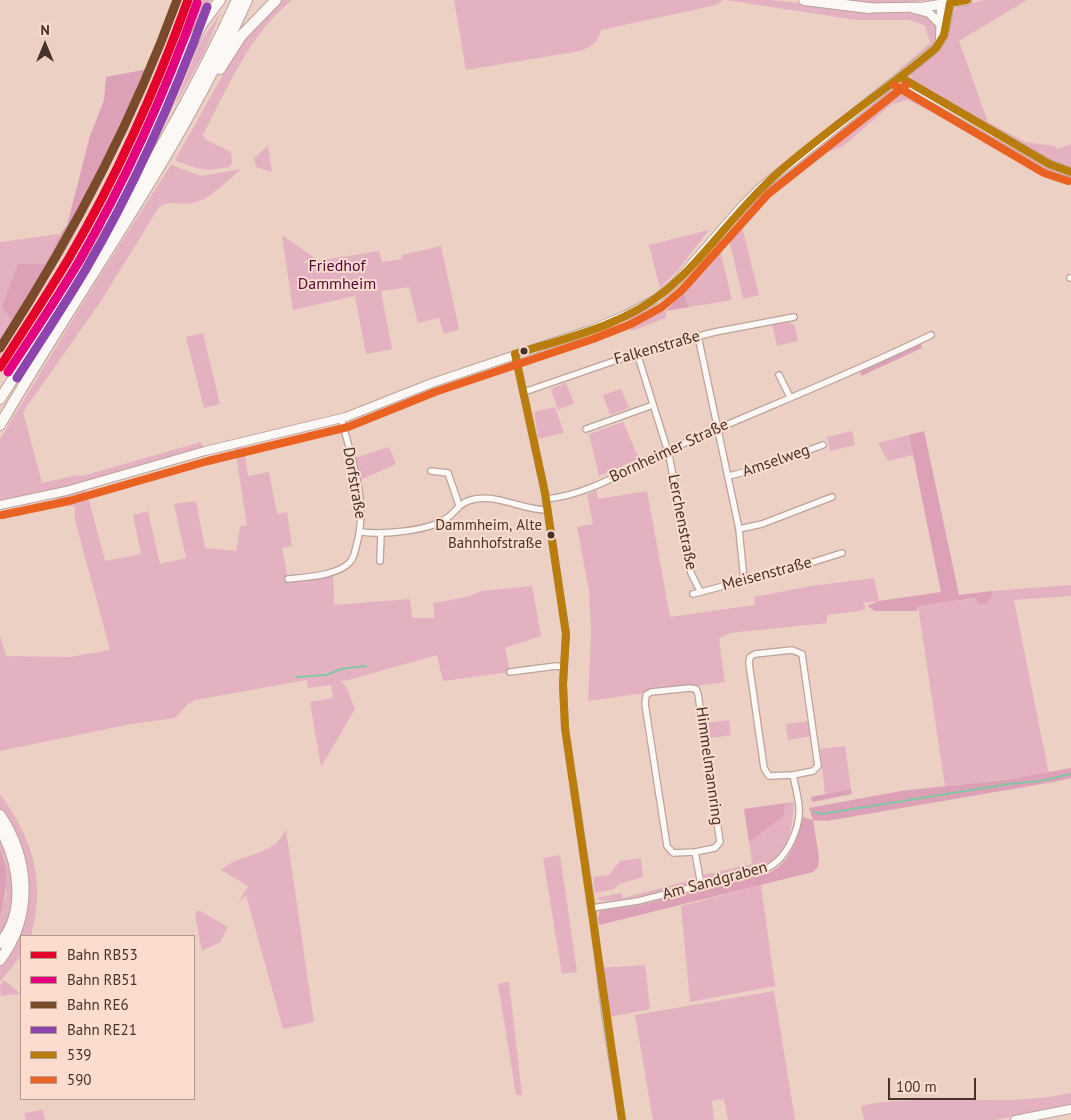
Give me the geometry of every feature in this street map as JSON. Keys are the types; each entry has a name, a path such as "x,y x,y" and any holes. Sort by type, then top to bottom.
{"highway":[{"path":"85,269 120,201 187,54 212,9 220,0"},
{"path":"0,399 114,225 182,110 236,0"},
{"path":"188,119 247,0"},
{"path":"0,425 147,191 188,119 241,36 276,0"},
{"path":"804,0 869,8"},
{"path":"0,814 18,852 24,881 22,918 14,939 0,960"},
{"path":"0,828 16,871 17,898 13,923 0,943"}],"main road":[{"path":"869,8 910,7 967,0"}],"street":[{"path":"939,45 940,24 945,4"},
{"path":"0,505 72,490 212,449 341,418 432,383 590,330 635,310 662,294 684,274 743,205 806,149 939,45 948,24 945,4"},
{"path":"910,7 929,13 940,24"},
{"path":"900,77 909,84 1049,164 1071,172"},
{"name":"Falkenstraße","path":"524,392 637,353 698,336 794,317"},
{"name":"Bornheimer Straße","path":"546,499 575,493 668,450 931,335"},
{"path":"698,336 739,529 744,580"},
{"name":"Lerchenstraße","path":"637,353 668,450 691,573 700,592"},
{"path":"515,354 546,499 546,510 566,634 563,694 566,728 592,908 600,979 622,1120"},
{"path":"780,375 790,397"},
{"path":"586,429 653,405"},
{"name":"Dorfstraße","path":"341,418 358,488 361,532 381,533 436,523 446,519 458,504"},
{"name":"Amselweg","path":"729,476 748,472 822,445"},
{"path":"431,471 448,473 458,504 492,498 546,510"},
{"path":"739,529 762,524 832,497"},
{"path":"288,580 328,573 342,568 352,559 361,532"},
{"path":"380,561 381,533"},
{"name":"Meisenstraße","path":"692,594 808,564 842,553"},
{"path":"792,650 802,654 818,766 813,770 793,774 769,776 764,768 748,663 750,657 755,654 792,650"},
{"path":"510,672 556,666 564,667"},
{"name":"Himmelmannring","path":"690,688 696,689 698,694 720,842 715,848 695,852 674,854 668,849 644,704 646,695 651,692 690,688"},
{"name":"Am Sandgraben","path":"592,908 638,901 765,869 776,864 784,856 791,841 800,807 793,774"},
{"path":"695,852 701,885"},
{"path":"1015,1120 1071,1109"}],"green space":[{"path":"196,0 211,0 199,17 140,139"},
{"path":"280,0 292,0 263,29 252,45 231,80 203,135 205,139 231,152 232,163 229,167 207,169 175,160 240,44"},
{"path":"454,0 723,0 717,5 601,30 594,44 580,51 466,70"},
{"path":"725,0 772,0 921,14 927,16 937,27 936,35 926,53 902,72 899,70 930,43 925,26 910,20 857,20"},
{"path":"827,0 933,0 880,4"},
{"path":"984,0 1027,0 959,41 988,122 1025,142 1054,146 1057,149 1071,144 1071,167 1048,159 911,82 910,73 939,50 945,41 954,10 958,7"},
{"path":"221,12 205,51 174,107 199,44"},
{"path":"904,85 1071,174 1071,180 1070,178 1034,170 1032,163 908,100 892,104 842,147 814,156 774,188 741,222 735,219 768,185 894,86"},
{"path":"268,146 272,172 256,167 254,158"},
{"path":"171,165 201,176 241,169 219,189 200,201 188,204 168,203 159,207 101,301 23,412 42,483 77,475 82,476 201,442 203,448 77,485 0,501 0,439 97,280"},
{"path":"741,222 759,295 743,299 729,239"},
{"path":"709,230 678,270 660,288 649,245"},
{"path":"59,234 59,241 0,342 0,242"},
{"name":"Friedhof Dammheim","path":"282,235 316,259 304,261 304,263 379,251 382,262 402,259 402,255 441,246 459,329 444,334 439,318 418,323 409,287 381,291 392,349 366,354 355,296 293,310"},
{"path":"720,250 732,300 689,307 683,292"},
{"path":"666,311 666,318 631,331 627,318 640,312"},
{"path":"789,321 795,326 798,341 777,346 772,324"},
{"path":"203,333 220,404 204,408 186,337"},
{"path":"566,383 574,403 558,410 551,389"},
{"path":"621,389 629,408 610,415 603,395"},
{"path":"555,407 564,433 538,439 534,412"},
{"path":"623,422 639,459 599,476 589,434"},
{"path":"852,431 855,445 830,451 827,437"},
{"path":"909,435 913,455 888,461 878,443"},
{"path":"244,446 248,476 269,472 277,514 287,512 292,546 282,548 288,579 333,572 334,605 410,599 412,618 435,618 433,603 467,597 482,591 532,586 541,636 505,648 510,672 443,681 437,655 345,681 340,680 347,688 355,709 321,767 310,702 333,698 331,685 308,688 307,680 195,700 188,704 175,718 126,725 0,751 0,636 6,656 69,657 110,650 75,520 75,506 50,506 57,498 86,489 105,561 141,554 133,515 148,511 160,564 186,558 174,504 196,501 205,548 236,551 240,527 247,525 235,449"},
{"path":"389,447 396,464 360,480 355,458"},
{"path":"596,490 598,499 647,491 670,617 755,605 754,597 811,586 874,578 879,601 863,603 866,608 859,611 827,615 827,623 730,633 719,639 725,682 588,701 591,632 589,590 577,527 593,524 587,495"},
{"path":"1071,585 1071,596 1014,600 1049,774 945,786 918,606 992,596 992,591"},
{"path":"729,720 731,735 709,738 707,723"},
{"path":"810,721 812,736 788,740 786,724"},
{"path":"845,746 851,789 825,794 820,749"},
{"path":"0,794 21,827 28,844 34,861 37,897 31,935 20,935 20,957 0,982 0,965 10,953 22,931 27,901 0,809"},
{"path":"794,802 793,817 787,842 778,856 757,868 705,880 703,875 752,864 749,842 784,816 785,803"},
{"path":"286,830 314,1022 283,1029 246,895 238,903 248,886 221,870 233,862 268,849 279,840"},
{"path":"0,837 10,863 14,887 10,911 0,937 0,917 6,895 4,857 0,849"},
{"path":"560,855 577,972 562,974 543,858"},
{"path":"641,858 643,877 619,884 614,889 595,893 593,877 609,875 620,861"},
{"path":"695,879 692,883 627,899 602,900 596,898 621,893 623,898"},
{"path":"761,885 775,986 690,1002 681,906"},
{"path":"198,910 228,927 220,942 202,951 195,915"},
{"path":"645,965 650,1009 605,1018 598,968"},
{"path":"4,980 20,994 1,996 0,985"},
{"path":"509,982 522,1095 516,1095 498,984"},
{"path":"774,991 795,1120 728,1120 724,1099 712,1101 714,1120 653,1120 635,1015"},
{"path":"1071,1093 1071,1104 995,1120 864,1120 861,1106 884,1102 1034,1098"},
{"path":"43,1110 45,1120 26,1120 24,1113"}],"shaded area":[{"path":"176,0 182,0 143,95 114,158 66,249 0,356 0,342 13,321 2,307 18,264 45,264 67,225 90,136 104,100 106,77 148,69"},
{"path":"683,292 689,307 666,311"},
{"path":"920,340 922,348 861,376 860,368"},
{"path":"924,431 959,595 992,591 992,596 986,604 980,604 974,598 918,606 917,611 875,611 867,606 879,601 941,592 909,435"},
{"path":"1071,768 1071,778 1053,782 827,821 813,820 809,808 901,791 1010,779"},
{"path":"851,789 852,794 812,802 811,797"},
{"path":"785,803 784,816 749,842 744,809"},
{"path":"803,817 813,820 819,858 818,867 813,872 599,925 598,917 600,911 640,905 769,873 783,863 792,850"},
{"path":"0,849 5,865 6,883 0,917"}],"waterway":[{"path":"296,677 326,675 341,669 366,666"},
{"path":"814,812 821,814 1009,784 1040,781 1071,774"}],"rail line":[{"name":"RE6","path":"0,348 51,265 120,136 177,0"},
{"name":"RB53","path":"0,367 61,272 103,196 149,99 188,0"},
{"name":"RB51","path":"8,372 70,277 96,232 144,136 172,70 197,3"},
{"name":"RE21","path":"17,378 86,269 121,205 167,107 207,7"}],"transit line":[{"name":"539","path":"515,354 593,330 630,314 664,292 694,264 749,201 779,172 817,140 936,48 944,35 950,3 967,0"},
{"name":"539","path":"900,77 1049,164 1071,172"},
{"name":"590","path":"894,85 1044,173 1068,181"},
{"name":"590","path":"2,515 69,501 208,461 348,427 435,392 593,339 631,324 662,307 682,290 768,194 906,85"},
{"name":"539","path":"515,354 545,493 566,634 563,684 565,728 622,1120"}],"place":[{"name":"Dammheim, Alte Bahnhofstraße","path":"551,535"}]}
